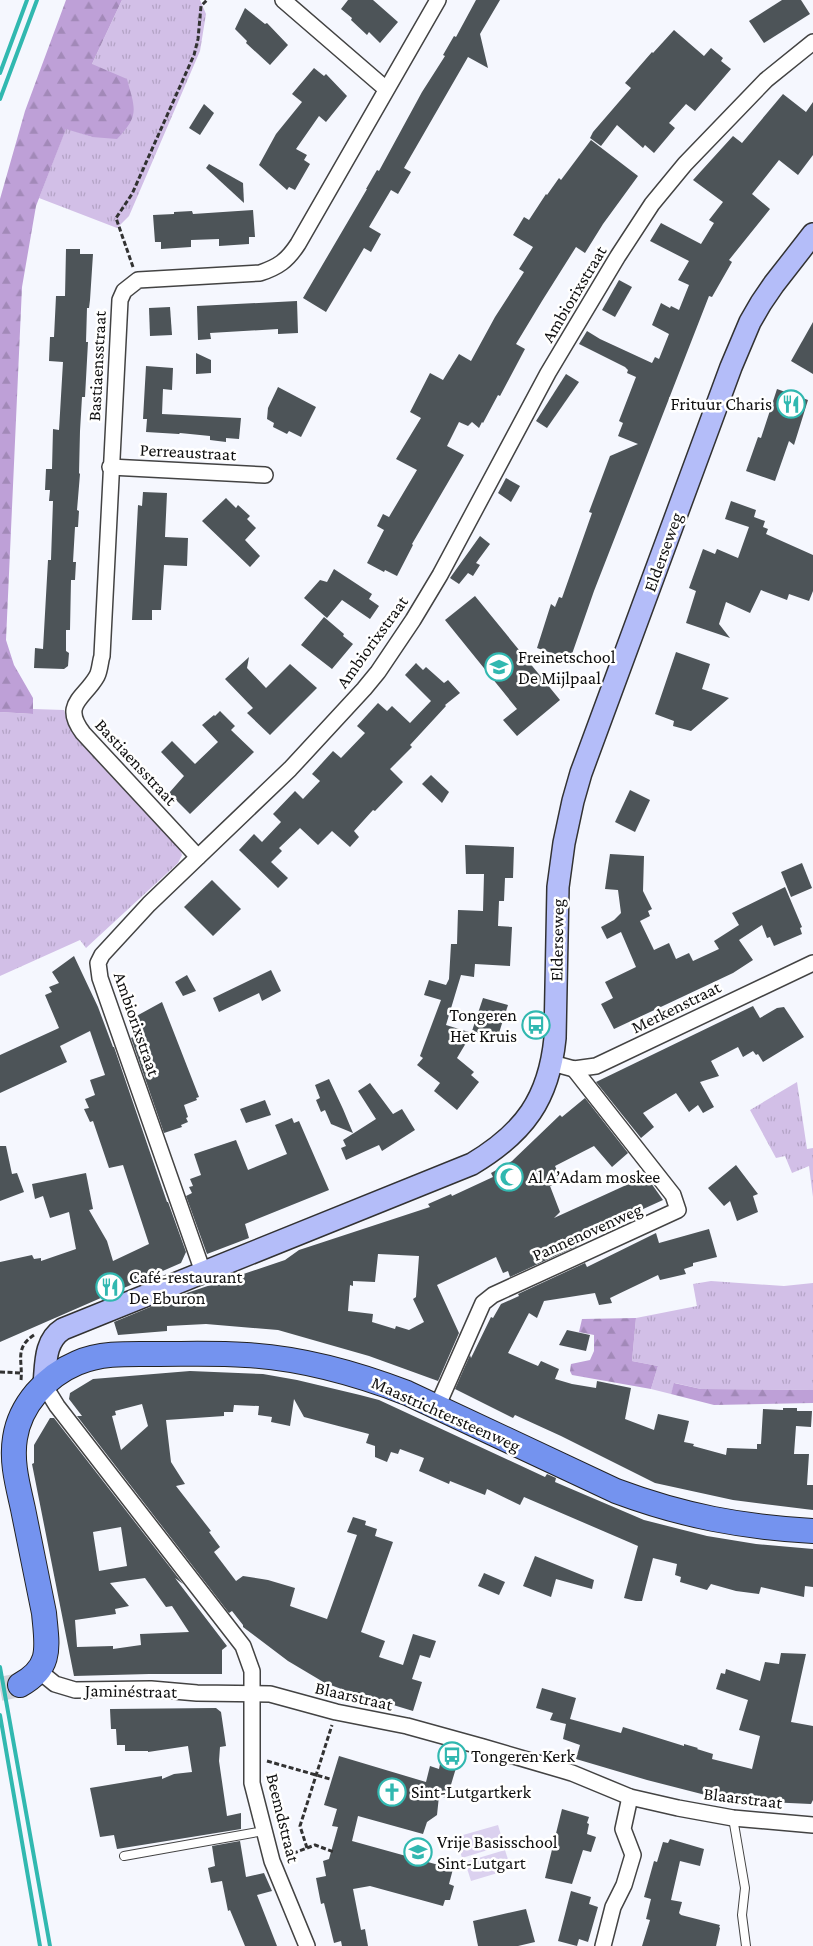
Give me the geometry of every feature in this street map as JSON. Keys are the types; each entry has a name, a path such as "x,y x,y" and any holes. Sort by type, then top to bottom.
{"main road":[{"name":"Elderseweg","path":"32,1383 49,1343 55,1334 63,1329 452,1172 489,1154 518,1130 529,1115 538,1100 552,1063 555,1038 558,887 564,843 581,773 731,367 750,322 774,284 813,234"},
{"name":"Maastrichtersteenweg","path":"39,1671 45,1657 44,1613 15,1467 14,1450 18,1426 24,1410 36,1392 32,1383 78,1362 99,1357 129,1354 247,1355 330,1368 378,1382 437,1407 616,1491 643,1501 702,1518 732,1524 813,1531"},
{"path":"20,1686 39,1671"}],"street":[{"path":"284,0 386,89"},
{"path":"138,280 260,273 276,268 294,251 438,0"},
{"name":"Ambiorixstraat","path":"203,1272 98,970 98,963 113,942 290,769 378,672 414,620 548,373 618,256 652,204 685,164 766,80 813,42"},
{"name":"Bastiaensstraat","path":"138,280 124,291 120,300 110,467 102,656 98,674 78,698 74,706 74,716 76,724 83,734 198,857"},
{"name":"Perreaustraat","path":"110,467 264,474"},
{"name":"Merkenstraat","path":"552,1063 574,1069 596,1066 813,963"},
{"name":"Pannenovenweg","path":"437,1407 483,1303 493,1295 678,1210 673,1195 574,1069"},
{"path":"32,1383 57,1406 243,1646 252,1671 252,1694"},
{"name":"Jaminéstraat","path":"39,1671 55,1684 75,1690 151,1689 252,1694"},
{"name":"Blaarstraat","path":"252,1694 270,1694 336,1712 407,1726 572,1773 630,1797 733,1818 813,1825"},
{"name":"Beemdstraat","path":"252,1694 252,1783 272,1862 306,1946"},
{"path":"603,1946 614,1907 624,1886 633,1855 623,1828 630,1797"}],"lane":[{"path":"733,1818 746,1888 742,1916 746,1946"},
{"path":"124,1856 264,1831"}],"path":[{"path":"138,280 116,218 132,194 194,55 198,39 201,6 207,0"},
{"path":"32,1383 22,1373 20,1354 22,1347 27,1339 47,1328 63,1329"},
{"path":"0,1372 22,1373"},
{"path":"307,1848 300,1826 336,1712"},
{"path":"266,1753 266,1768"},
{"path":"266,1761 330,1779"},
{"path":"267,1782 270,1791 276,1792 293,1854"},
{"path":"272,1862 315,1845 334,1852"}],"green space":[{"path":"66,0 122,0 92,64 127,79 134,111 129,124 117,139 92,137 66,129 36,206 22,287 6,640 14,665 33,698 33,714 0,712 0,199 25,111"},
{"path":"122,0 200,0 206,14 200,51 129,216 117,228 39,198 66,128 92,137 92,64"},
{"path":"33,709 64,710 69,726 86,742 144,811 178,843 182,855 178,863 86,948 80,940 0,976 0,712 32,714"},
{"path":"797,1082 807,1149 813,1148 813,1197 809,1166 792,1173 785,1156 776,1158 750,1110"},
{"path":"711,1281 784,1286 813,1283 813,1390 701,1389 675,1383 671,1394 651,1389 658,1366 632,1361 636,1318 697,1306 693,1284"},
{"path":"636,1318 632,1361 658,1366 651,1389 572,1375 570,1371 571,1364 590,1360 594,1351 594,1335 579,1332 582,1319"},
{"path":"674,1383 701,1389 813,1390 813,1403 714,1405 671,1394"}],"shaded area":[{"path":"498,1825 504,1845 462,1858 456,1837"},
{"path":"505,1850 511,1869 471,1881 465,1862"}],"building":[{"path":"348,0 373,0 398,22 380,43 369,32 367,35 341,9"},
{"path":"476,0 500,0 480,34 488,68 468,57 404,168 411,172 398,194 391,190 369,227 381,234 371,252 364,248 326,312 303,298 377,170 379,171 422,92 445,56 443,55 454,36 456,37"},
{"path":"782,0 801,0 810,14 764,43 749,21"},
{"path":"245,8 265,24 267,23 288,45 270,65 246,43 247,41 235,29"},
{"path":"674,30 704,56 711,48 723,58 721,61 731,69 695,111 686,104 669,123 675,128 654,153 645,145 643,148 617,125 601,146 590,138 593,132 631,88 625,83"},
{"path":"314,68 324,76 326,74 347,96 326,122 319,116 296,149 307,155 304,160 310,164 295,190 289,187 287,190 259,165 276,134 302,102 292,94"},
{"path":"783,94 806,112 813,102 813,155 798,175 779,160 752,194 770,209 729,260 732,262 712,297 709,296 594,591 572,654 564,652 563,657 537,648 551,604 555,607 559,597 562,598 592,513 589,512 610,456 638,444 618,436 623,423 619,421 636,377 627,373 628,370 625,367 579,344 587,331 652,363 655,357 659,359 669,334 652,325 661,303 679,310 689,285 678,280 689,261 650,241 661,223 701,244 714,223 709,220 723,202 693,180 733,136 742,143"},
{"path":"204,104 214,113 200,135 189,128"},
{"path":"591,140 638,176 603,224 585,253 576,247 542,301 516,344 525,349 483,423 479,428 472,422 468,426 459,422 447,446 464,455 412,544 397,576 385,570 384,572 367,563 384,530 377,526 383,514 389,517 417,470 396,459 421,418 410,412 430,373 443,380 459,354 471,361 495,317 524,272 519,269 533,247 513,235 524,217 529,220 546,194 559,178 561,180"},
{"path":"209,164 243,183 244,203 206,168"},
{"path":"253,210 255,237 249,237 249,244 219,246 219,239 191,240 191,247 161,249 161,242 155,242 153,215 192,211 193,214"},
{"path":"66,249 80,249 80,254 93,254 90,300 89,308 87,308 86,342 88,342 85,397 82,397 80,431 80,474 77,510 79,511 78,527 75,527 73,562 76,562 75,580 71,580 70,630 66,630 66,651 69,653 68,666 64,669 34,668 35,648 43,649 48,560 51,560 53,501 49,501 50,490 45,490 46,469 52,469 53,429 59,430 63,362 49,361 50,337 54,337 56,296 65,296"},
{"path":"619,280 632,287 615,317 602,310"},
{"path":"297,301 298,333 278,334 278,329 210,333 211,339 198,340 197,306"},
{"path":"170,307 172,335 150,336 149,308"},
{"path":"813,322 813,374 791,361"},
{"path":"196,353 211,360 211,373 196,374"},
{"path":"146,366 173,368 172,390 163,389 162,414 241,418 239,439 226,438 226,442 210,440 210,436 146,432 147,419 143,419"},
{"path":"566,374 579,382 547,428 536,421"},
{"path":"278,387 316,407 301,437 289,431 287,434 273,427 274,423 267,419 268,408"},
{"path":"777,389 808,400 794,445 789,441 775,481 746,471 758,437 761,438"},
{"path":"506,478 520,486 511,502 498,493"},
{"path":"143,492 167,493 165,537 188,538 187,566 164,565 161,610 152,610 152,620 132,620 138,505 142,506"},
{"path":"226,498 236,508 238,505 250,516 247,519 256,528 245,540 260,556 250,567 202,521"},
{"path":"731,501 756,510 754,517 765,521 763,527 768,529 766,534 813,555 813,591 809,601 789,594 787,600 761,590 750,613 726,602 719,624 730,638 686,623 696,591 689,588 703,549 715,554 717,549 738,558 749,527 725,519"},
{"path":"480,536 490,544 476,563 480,565 473,576 468,573 459,584 450,578"},
{"path":"334,569 372,594 369,599 379,606 370,619 342,600 327,618 304,598 320,580 327,582"},
{"path":"475,596 560,700 517,736 503,720 517,709 445,620"},
{"path":"324,617 353,644 332,669 301,645"},
{"path":"676,652 710,664 702,689 729,698 691,731 673,726 674,721 655,714"},
{"path":"249,657 247,668 266,688 290,664 317,688 270,735 247,713 253,708 225,679"},
{"path":"416,663 423,670 426,667 444,683 448,680 460,693 445,705 410,745 412,747 390,769 403,782 354,831 359,837 350,847 332,831 318,845 300,828 279,848 282,851 271,862 288,878 278,888 239,850 254,834 262,842 281,822 273,814 295,791 303,799 320,781 312,774 333,751 341,758 365,733 357,726 378,703 387,711 392,706 410,723 431,701 405,675"},
{"path":"220,711 235,726 231,730 254,752 190,814 169,793 184,776 161,752 172,741 195,764 218,742 202,725"},
{"path":"431,775 449,792 442,803 422,784"},
{"path":"630,790 650,800 635,832 615,822"},
{"path":"465,845 514,847 513,878 505,878 504,901 499,901 498,926 512,927 510,966 475,964 474,977 461,975 446,1025 472,1033 457,1058 474,1072 471,1075 479,1082 457,1110 434,1091 440,1083 417,1065 423,1058 420,1056 441,1000 424,995 429,980 446,985 449,979 451,944 457,944 458,910 483,911 484,874 466,874"},
{"path":"610,854 644,856 643,891 652,909 648,911 650,916 640,921 654,950 669,943 676,959 689,953 693,961 719,949 714,941 739,925 732,913 785,887 802,927 800,928 802,934 774,946 770,937 767,938 762,925 739,940 753,960 733,973 614,1029 601,1004 613,998 605,982 636,967 621,932 607,939 601,927 614,920 621,913 618,890 605,889"},
{"path":"802,863 812,888 791,897 781,872"},
{"path":"212,880 241,909 213,936 184,907"},
{"path":"74,956 114,1047 186,1252 181,1263 0,1342 0,1262 32,1255 34,1259 41,1258 41,1261 76,1249 69,1212 50,1218 43,1196 35,1199 32,1184 86,1173 93,1209 89,1210 107,1241 113,1261 149,1244 123,1165 109,1168 93,1121 90,1122 84,1109 89,1108 85,1099 95,1095 90,1080 105,1075 90,1031 60,1046 67,1062 0,1093 0,1055 59,1028 45,995 52,992 49,987 59,983 52,972"},
{"path":"271,970 281,991 262,1001 259,993 219,1012 213,998"},
{"path":"187,975 196,991 183,996 175,982"},
{"path":"483,998 508,1005 497,1039 472,1031"},
{"path":"162,1002 199,1097 196,1098 197,1100 184,1105 188,1122 181,1125 182,1127 164,1133 131,1038 139,1034 131,1019"},
{"path":"753,1006 760,1018 777,1008 784,1007 804,1037 763,1062 758,1054 756,1055 753,1051 743,1057 738,1047 711,1061 719,1076 700,1082 714,1107 703,1113 698,1105 689,1112 676,1093 643,1113 654,1127 641,1138 596,1082"},
{"path":"329,1079 353,1133 331,1124 325,1110 321,1112 316,1100 320,1098 315,1085"},
{"path":"370,1083 393,1114 402,1109 415,1130 382,1151 379,1145 346,1160 341,1148 346,1146 343,1140 376,1119 358,1091"},
{"path":"585,1098 628,1153 612,1167 594,1146 555,1166 560,1177 557,1179 559,1182 550,1186 560,1212 554,1218 646,1176 663,1200 575,1240 577,1246 510,1277 508,1271 503,1273 496,1257 437,1285 459,1333 438,1381 369,1356 278,1330 206,1324 167,1326 167,1331 118,1335 114,1322 172,1298 285,1260 299,1250 430,1207 428,1204 451,1194 452,1196 493,1177 491,1173 512,1161 560,1115 562,1117","holes":["378,1254 419,1256 416,1297 413,1299 424,1322 409,1330 396,1326 395,1329 372,1322 373,1314 348,1311 350,1285 353,1286 353,1281 375,1282"]},
{"path":"265,1100 271,1115 246,1123 240,1109"},
{"path":"292,1118 294,1123 299,1121 329,1190 245,1224 249,1238 207,1254 186,1196 192,1193 189,1187 193,1186 190,1179 201,1175 194,1154 236,1140 248,1170 287,1154 275,1125"},
{"path":"0,1146 6,1146 12,1174 17,1173 24,1192 0,1201"},
{"path":"736,1165 758,1194 753,1196 758,1212 737,1221 730,1201 724,1206 708,1188"},
{"path":"709,1229 717,1257 693,1263 693,1266 684,1269 686,1274 660,1280 658,1275 610,1298 612,1303 599,1305 595,1293 544,1301 537,1318 529,1313 508,1353 538,1366 541,1361 559,1369 555,1379 572,1384 596,1388 597,1381 631,1388 625,1419 654,1430 658,1414 689,1421 684,1442 726,1455 727,1448 757,1449 757,1444 761,1444 763,1409 783,1410 783,1408 797,1408 797,1411 812,1411 811,1427 796,1426 794,1454 809,1454 807,1485 813,1485 813,1510 733,1500 655,1483 561,1436 515,1415 513,1418 455,1389 470,1355 471,1358 491,1317 493,1318 501,1304 519,1296 518,1294 585,1263 587,1267 656,1233 659,1243"},
{"path":"567,1330 590,1335 586,1351 559,1345"},
{"path":"190,1371 263,1374 297,1380 379,1400 545,1477 547,1474 556,1478 555,1482 644,1520 707,1536 756,1544 813,1549 813,1587 805,1586 804,1597 761,1587 759,1594 736,1591 711,1584 707,1590 680,1582 681,1577 675,1575 677,1564 653,1558 642,1601 624,1598 638,1546 524,1497 520,1505 487,1489 485,1495 450,1481 449,1484 419,1471 424,1458 400,1449 398,1454 391,1452 387,1462 375,1457 375,1446 366,1443 369,1434 304,1417 294,1399 290,1426 271,1422 272,1417 258,1415 259,1406 234,1405 233,1412 224,1412 224,1416 166,1420 171,1462 185,1484 176,1486 211,1531 209,1532 220,1547 214,1552 236,1581 243,1576 268,1580 295,1588 290,1606 327,1619 357,1535 347,1532 353,1517 366,1521 365,1525 377,1529 375,1536 393,1542 361,1632 385,1641 379,1657 403,1665 413,1634 436,1641 430,1658 420,1655 412,1679 422,1682 413,1711 325,1683 288,1661 243,1627 232,1611 229,1613 77,1416 82,1416 69,1399 70,1393 93,1379","holes":["142,1404 148,1426 121,1450 112,1416 116,1415 115,1411"]},
{"path":"50,1418 54,1418 183,1584 175,1578 227,1646 222,1650 222,1674 74,1676 32,1464 34,1463 34,1445","holes":["121,1527 127,1566 99,1571 93,1532","145,1578 166,1607 172,1606 189,1632 140,1634 141,1645 113,1649 113,1646 77,1647 75,1620 116,1614 115,1609 129,1606 110,1583"]},
{"path":"535,1556 594,1580 592,1589 556,1579 551,1597 523,1586"},
{"path":"484,1573 505,1582 499,1595 478,1586"},
{"path":"781,1653 806,1654 791,1722 813,1726 813,1800 811,1804 725,1800 576,1759 580,1745 563,1739 566,1724 550,1720 553,1713 536,1708 542,1688 576,1698 570,1719 621,1733 623,1727 684,1746 684,1744 698,1748 713,1754 712,1759 752,1769 760,1736 739,1730 748,1700 716,1689 721,1673 725,1674 726,1669 760,1681 765,1662 779,1664"},
{"path":"216,1708 221,1712 226,1746 220,1747 219,1761 227,1816 241,1813 241,1829 117,1849 114,1835 100,1837 90,1788 162,1776 162,1779 174,1774 192,1772 188,1746 148,1752 125,1751 125,1745 117,1745 116,1729 111,1729 110,1709"},
{"path":"339,1756 426,1782 430,1766 439,1769 440,1764 456,1768 447,1798 439,1796 437,1815 427,1822 423,1834 358,1816 352,1841 453,1869 449,1884 454,1886 450,1900 445,1900 443,1906 370,1886 353,1889 361,1930 365,1929 368,1946 342,1946 341,1941 334,1943 324,1903 321,1904 316,1878 326,1876 323,1861 329,1859 338,1827 332,1826 337,1809 324,1805"},
{"path":"562,1809 589,1817 587,1834 596,1837 591,1852 583,1850 572,1884 545,1878"},
{"path":"670,1839 704,1849 700,1866 680,1861 671,1900 682,1902 679,1913 681,1915 720,1925 716,1946 642,1946 650,1920 646,1919 651,1899 644,1897 654,1861 657,1862 663,1842 668,1843"},
{"path":"240,1841 246,1877 264,1873 272,1891 257,1895 277,1946 245,1946 230,1910 228,1911 222,1881 211,1883 208,1868 215,1866 212,1846"},
{"path":"571,1891 591,1897 589,1904 598,1907 588,1942 579,1939 577,1946 558,1941"},
{"path":"526,1909 535,1942 518,1946 478,1946 473,1921"}],"tunnel":[{"path":"0,1689 20,1685"}],"railway":[{"path":"0,73 27,0"},
{"path":"0,99 37,0"},
{"path":"0,1667 50,1946"},
{"path":"0,1715 40,1946"}],"place":[{"name":"Frituur Charis","path":"791,404"},
{"name":"Freinetschool De Mijlpaal","path":"499,667"},
{"name":"Tongeren Het Kruis","path":"536,1025"},
{"name":"Al A’Adam moskee","path":"509,1177"},
{"name":"Café-restaurant De Eburon","path":"110,1287"},
{"name":"Tongeren Kerk","path":"452,1756"},
{"name":"Sint-Lutgartkerk","path":"392,1792"},
{"name":"Vrije Basisschool Sint-Lutgart","path":"418,1852"}]}
